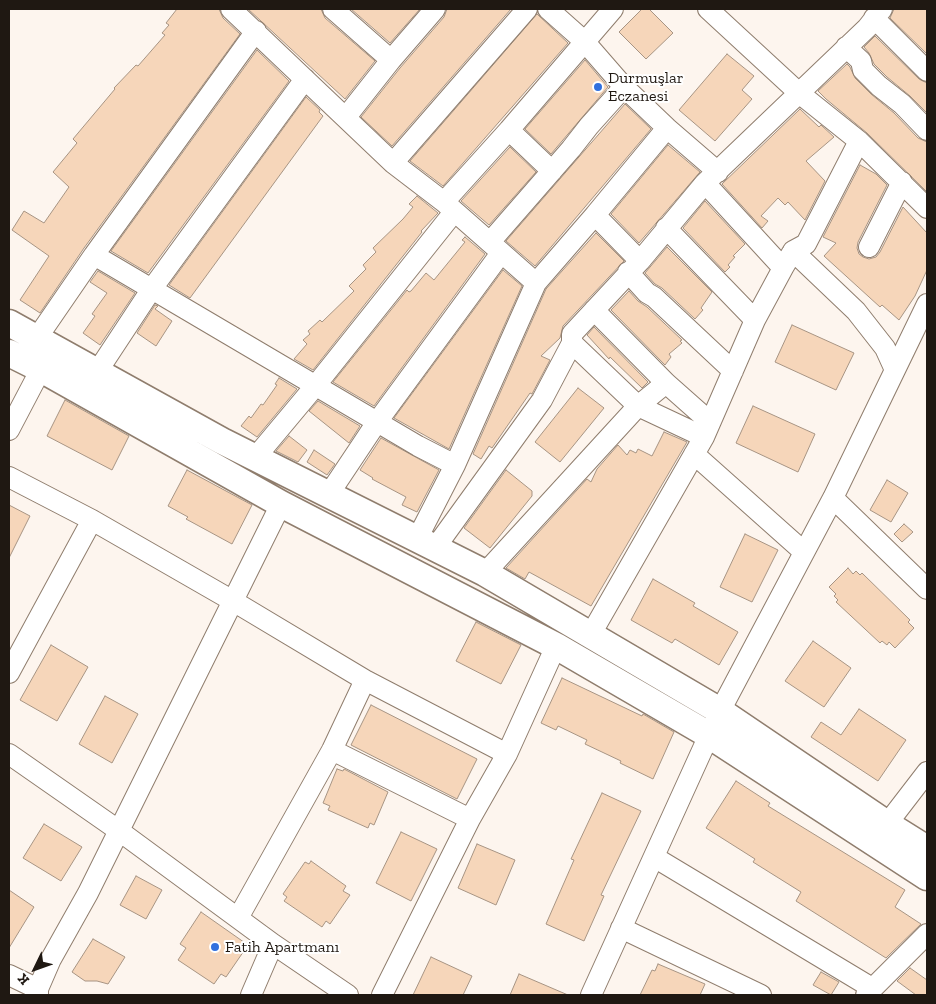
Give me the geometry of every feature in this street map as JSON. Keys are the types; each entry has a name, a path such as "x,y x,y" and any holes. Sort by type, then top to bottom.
{"main road":[{"path":"9,323 255,458 485,573 720,711 927,849"},
{"path":"9,353 41,369 281,504 556,646 709,735 927,877"}],"street":[{"path":"231,9 393,163 449,207 536,283"},
{"path":"333,9 391,60"},
{"path":"346,117 391,60 435,9"},
{"path":"393,163 527,9"},
{"path":"548,9 584,42 624,87 667,128 788,260 856,310 885,348 895,370"},
{"path":"255,458 316,385 509,130 613,9"},
{"path":"708,9 799,93 859,141 927,208"},
{"path":"426,543 542,400 572,342 572,334 712,177 867,28 878,14 927,71"},
{"path":"37,338 94,255 256,31"},
{"path":"846,48 861,62 863,70 902,104 927,130"},
{"path":"97,372 151,290 306,79"},
{"path":"329,494 496,248 552,171 624,87"},
{"path":"426,543 455,465 536,283 667,128"},
{"path":"509,130 552,171"},
{"path":"591,634 703,438 755,320 788,260 806,244 859,141"},
{"path":"869,247 902,182"},
{"path":"595,215 634,266 647,293 654,297 734,371"},
{"path":"666,228 755,320"},
{"path":"94,255 418,446 455,465"},
{"path":"591,995 720,711 833,498 927,304"},
{"path":"594,310 666,383 703,438 804,552"},
{"path":"572,342 638,406 703,438"},
{"path":"9,430 41,369"},
{"path":"485,573 638,406 666,383"},
{"path":"9,476 92,520 365,680 507,754"},
{"path":"833,498 927,589"},
{"path":"9,975 38,992 51,959 88,893 281,504"},
{"path":"9,673 92,520"},
{"path":"382,995 470,819 507,754 556,646"},
{"path":"238,918 332,750 365,680"},
{"path":"332,750 470,819"},
{"path":"9,754 118,830 273,944 348,995"},
{"path":"887,824 927,772"},
{"path":"654,857 869,992 927,934"},
{"path":"621,928 761,995"},
{"path":"251,995 273,944"}],"building":[{"path":"177,9 219,9 223,18 240,34 84,248 40,313 20,300 49,256 12,230 24,211 44,223 69,187 53,172 77,143 73,139 114,88 136,65 138,66 165,35 162,33 169,25 166,23"},
{"path":"248,9 321,9 325,18 375,61 345,99"},
{"path":"351,9 420,9 390,43"},
{"path":"447,9 511,9 392,146 361,117 444,17"},
{"path":"642,9 649,9 673,33 646,59 619,32"},
{"path":"894,9 927,9 927,54 890,18"},
{"path":"537,14 568,43 443,186 410,161"},
{"path":"875,36 919,79 927,83 927,113 874,64 864,47"},
{"path":"257,50 289,81 148,273 111,251"},
{"path":"727,54 754,76 742,90 752,99 715,141 679,110"},
{"path":"585,60 608,87 551,154 525,129"},
{"path":"847,64 855,78 871,94 894,113 918,138 927,142 927,192 867,133 818,91"},
{"path":"306,97 320,110 319,112 323,116 190,298 169,285"},
{"path":"625,104 651,129 535,266 506,241"},
{"path":"800,109 819,127 821,125 834,137 806,161 825,181 805,220 788,202 785,205 778,198 761,216 768,221 762,228 722,184"},
{"path":"668,145 700,172 639,243 611,214"},
{"path":"510,147 536,172 489,225 461,201"},
{"path":"860,165 876,174 887,185 858,242 859,254 869,259 876,257 903,207 927,233 927,270 915,296 899,320 882,305 880,307 824,256 836,243 823,237"},
{"path":"417,196 438,213 421,231 313,370 294,359 307,344 303,340 310,334 308,331 320,320 322,322 354,291 349,286 366,269 363,265 376,252 373,248 403,219 413,207 409,204"},
{"path":"705,201 745,244 733,256 735,257 728,265 730,267 725,272 683,228"},
{"path":"596,233 624,261 563,326 560,338 541,356 550,360 532,394 530,393 492,448 489,446 481,459 473,454 546,289"},
{"path":"465,237 485,254 374,406 333,382 407,290 411,291 426,273 434,280 465,242 462,240"},
{"path":"667,247 712,292 701,308 703,310 695,319 645,273"},
{"path":"503,270 522,286 449,449 394,418"},
{"path":"98,271 135,293 100,345 83,333 95,316 92,314 107,293 90,282"},
{"path":"629,291 682,340 680,341 682,343 669,354 671,357 665,365 611,310"},
{"path":"155,305 158,306 155,309 172,321 156,346 137,333"},
{"path":"792,325 854,353 836,390 775,362"},
{"path":"594,327 648,382 642,388 610,357 609,359 587,335"},
{"path":"279,378 297,389 257,437 241,426 249,416 251,418 261,404 263,405 277,385 275,384"},
{"path":"578,388 604,408 560,462 535,442"},
{"path":"65,400 129,436 112,470 47,436"},
{"path":"318,401 360,426 349,443 309,411"},
{"path":"753,406 815,434 798,472 736,443"},
{"path":"664,432 687,442 591,606 529,572 525,579 506,568 587,479 591,482 597,469 618,445 627,455 630,450 636,453 638,449 652,456"},
{"path":"289,436 307,450 298,462 276,451"},
{"path":"381,438 439,470 417,512 402,505 406,497 372,479 360,470"},
{"path":"314,450 335,464 327,475 307,462"},
{"path":"187,470 252,505 232,544 186,519 188,517 168,506"},
{"path":"506,470 532,491 532,496 490,548 464,528"},
{"path":"887,480 908,493 891,522 870,510"},
{"path":"9,505 30,516 9,558"},
{"path":"904,524 913,532 902,542 894,534"},
{"path":"745,534 778,550 752,602 720,587"},
{"path":"848,568 853,574 856,571 860,575 862,573 910,620 908,622 914,628 895,648 889,642 887,645 882,641 880,643 836,602 838,600 834,596 836,594 829,587"},
{"path":"653,579 695,603 693,606 738,632 719,665 675,639 672,643 631,620"},
{"path":"476,622 521,645 501,684 456,661"},
{"path":"813,641 851,668 824,707 785,681"},
{"path":"51,645 88,667 57,721 20,700"},
{"path":"562,678 642,716 643,714 674,732 653,779 585,744 587,740 558,726 556,730 541,723"},
{"path":"105,696 138,714 112,763 79,744"},
{"path":"371,705 477,759 457,799 351,745"},
{"path":"859,709 906,740 878,781 811,737 821,722 841,735"},
{"path":"337,769 343,771 344,769 388,792 374,825 370,823 368,828 328,810 330,806 323,803"},
{"path":"736,781 770,803 768,806 905,890 895,907 921,924 886,958 796,901 801,892 753,862 755,859 706,828"},
{"path":"602,793 641,811 601,895 604,896 584,941 546,924 574,860 571,859"},
{"path":"44,824 82,847 61,881 23,858"},
{"path":"401,832 437,849 411,901 376,883"},
{"path":"477,844 515,860 496,905 458,888"},
{"path":"311,861 346,886 343,891 350,895 330,924 326,921 322,927 284,901 287,897 283,894 305,862 309,864"},
{"path":"136,876 162,890 146,919 120,905"},
{"path":"9,890 34,907 9,948"},
{"name":"Fatih Apartmanı","path":"201,912 248,945 226,977 221,974 214,984 178,960 186,948 180,944"},
{"path":"93,939 125,957 108,984 97,981 85,981 72,972"},
{"path":"431,957 472,976 463,995 413,995"},
{"path":"658,964 705,984 700,995 640,995 652,970 655,971"},
{"path":"910,968 927,980 927,995 916,995 897,981"},
{"path":"821,972 839,982 831,995 813,985"},
{"path":"519,974 568,995 510,995"}],"place":[{"name":"Durmuşlar Eczanesi","path":"598,87"},
{"name":"Fatih Apartmanı","path":"215,947"}]}
